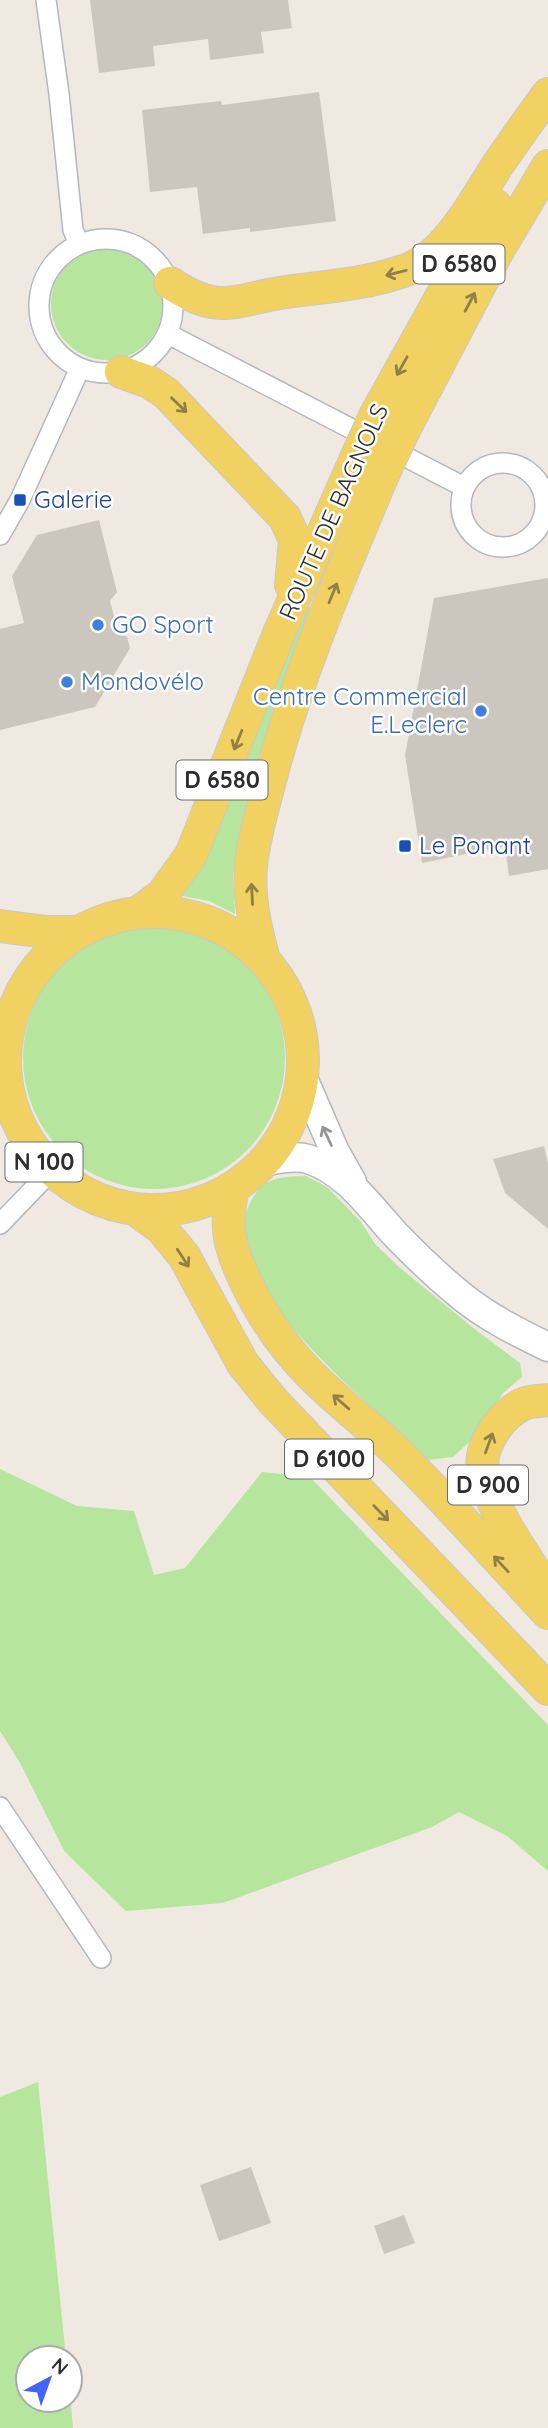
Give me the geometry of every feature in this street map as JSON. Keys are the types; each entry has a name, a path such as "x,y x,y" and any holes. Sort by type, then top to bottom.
{"main road":[{"path":"170,283 196,299 231,304 270,295 362,281 407,270 434,252 457,226 548,94"},
{"name":"ROUTE DE BAGNOLS","path":"139,912 162,895 191,855 280,631 376,414 459,265 548,117"},
{"name":"ROUTE DE BAGNOLS","path":"264,960 253,918 251,867 259,822 297,689 334,591 405,428 496,254 548,166"},
{"path":"121,372 149,382 166,393 285,518 295,540 295,562 280,631"},
{"name":"N 100","path":"139,912 167,912 194,917 220,927 244,942 264,960 292,1003 300,1028 303,1053 303,1079 296,1108 284,1136 266,1161 233,1189 210,1200 186,1208 161,1211 136,1210 105,1203 51,1171 27,1141 10,1105 2,1065 7,1027 22,990 45,957 76,932 106,919 139,912"},
{"name":"N 100","path":"0,926 46,932 76,932"},
{"path":"303,1079 335,1152 357,1191"},
{"path":"266,1161 306,1158 320,1164 357,1191 396,1234 464,1299 548,1347"},
{"name":"D 6100","path":"233,1189 227,1212 227,1231 236,1262 278,1338 308,1372 404,1459 548,1613"},
{"name":"D 6100","path":"136,1210 161,1228 184,1256 243,1364 273,1401 548,1689"},
{"name":"D 900","path":"548,1400 526,1404 504,1417 492,1433 485,1450 482,1471 495,1502 548,1591"}],"street":[{"path":"46,0 73,230 79,244"},
{"path":"97,239 115,239 133,244 149,253 170,283 174,309 167,334 156,352 140,365 121,372 93,372 80,368 63,358 50,343 42,326 39,306 41,287 62,254 79,244 97,239"},
{"path":"167,334 464,487"},
{"path":"0,535 20,500 80,368"},
{"path":"499,462 514,463 543,477 545,516 532,537 509,547 484,543 474,536 464,521 460,504 464,487 472,475 485,466 499,462"},
{"path":"0,1224 51,1171"},
{"path":"0,1807 101,1958"}],"green space":[{"path":"107,248 129,252 147,264 159,282 163,304 159,326 147,344 129,356 107,360 85,356 67,344 55,326 51,304 55,282 67,264 85,252"},
{"path":"303,603 310,607 271,716 250,791 233,875 235,914 209,901 178,895 205,864"},
{"path":"141,927 167,927 192,932 216,942 247,965 270,996 280,1020 285,1058 280,1096 270,1120 247,1151 216,1174 192,1184 167,1189 141,1189 116,1184 92,1174 71,1160 52,1141 38,1120 28,1096 23,1071 23,1045 28,1020 38,996 52,975 71,956 92,942 116,932"},
{"path":"306,1176 327,1187 361,1222 375,1244 399,1267 520,1363 522,1377 503,1393 483,1425 453,1457 428,1460 309,1347 269,1295 247,1243 244,1228 246,1213 254,1196 265,1184 279,1178"},
{"path":"0,1469 77,1506 134,1511 154,1575 185,1568 262,1472 310,1477 548,1725 548,1871 507,1836 459,1812 432,1827 223,1903 126,1911 65,1852 20,1763 0,1731"},
{"path":"38,2082 65,2344 14,2344 14,2414 72,2414 73,2428 0,2428 0,2097"}],"building":[{"path":"90,0 288,0 292,28 261,32 264,53 210,60 208,39 153,46 155,66 99,73"},
{"path":"319,92 336,221 250,232 250,228 203,234 197,187 150,192 142,110 221,101 222,105"},
{"path":"99,520 117,592 110,601 118,631 127,637 130,648 95,707 0,730 0,629 24,623 12,576 37,535"},
{"name":"Centre Commercial E.Leclerc","path":"548,578 548,869 509,876 505,846 422,863 405,755 434,598"},
{"path":"544,1146 548,1164 548,1229 505,1193 493,1159"},
{"path":"251,2167 271,2223 219,2241 200,2185"},
{"path":"404,2215 415,2243 384,2254 374,2226"}],"place":[{"name":"Galerie","path":"20,500"},
{"name":"GO Sport","path":"98,625"},
{"name":"Mondovélo","path":"67,682"},
{"name":"Centre Commercial E.Leclerc","path":"481,711"},
{"name":"Le Ponant","path":"405,846"}]}
